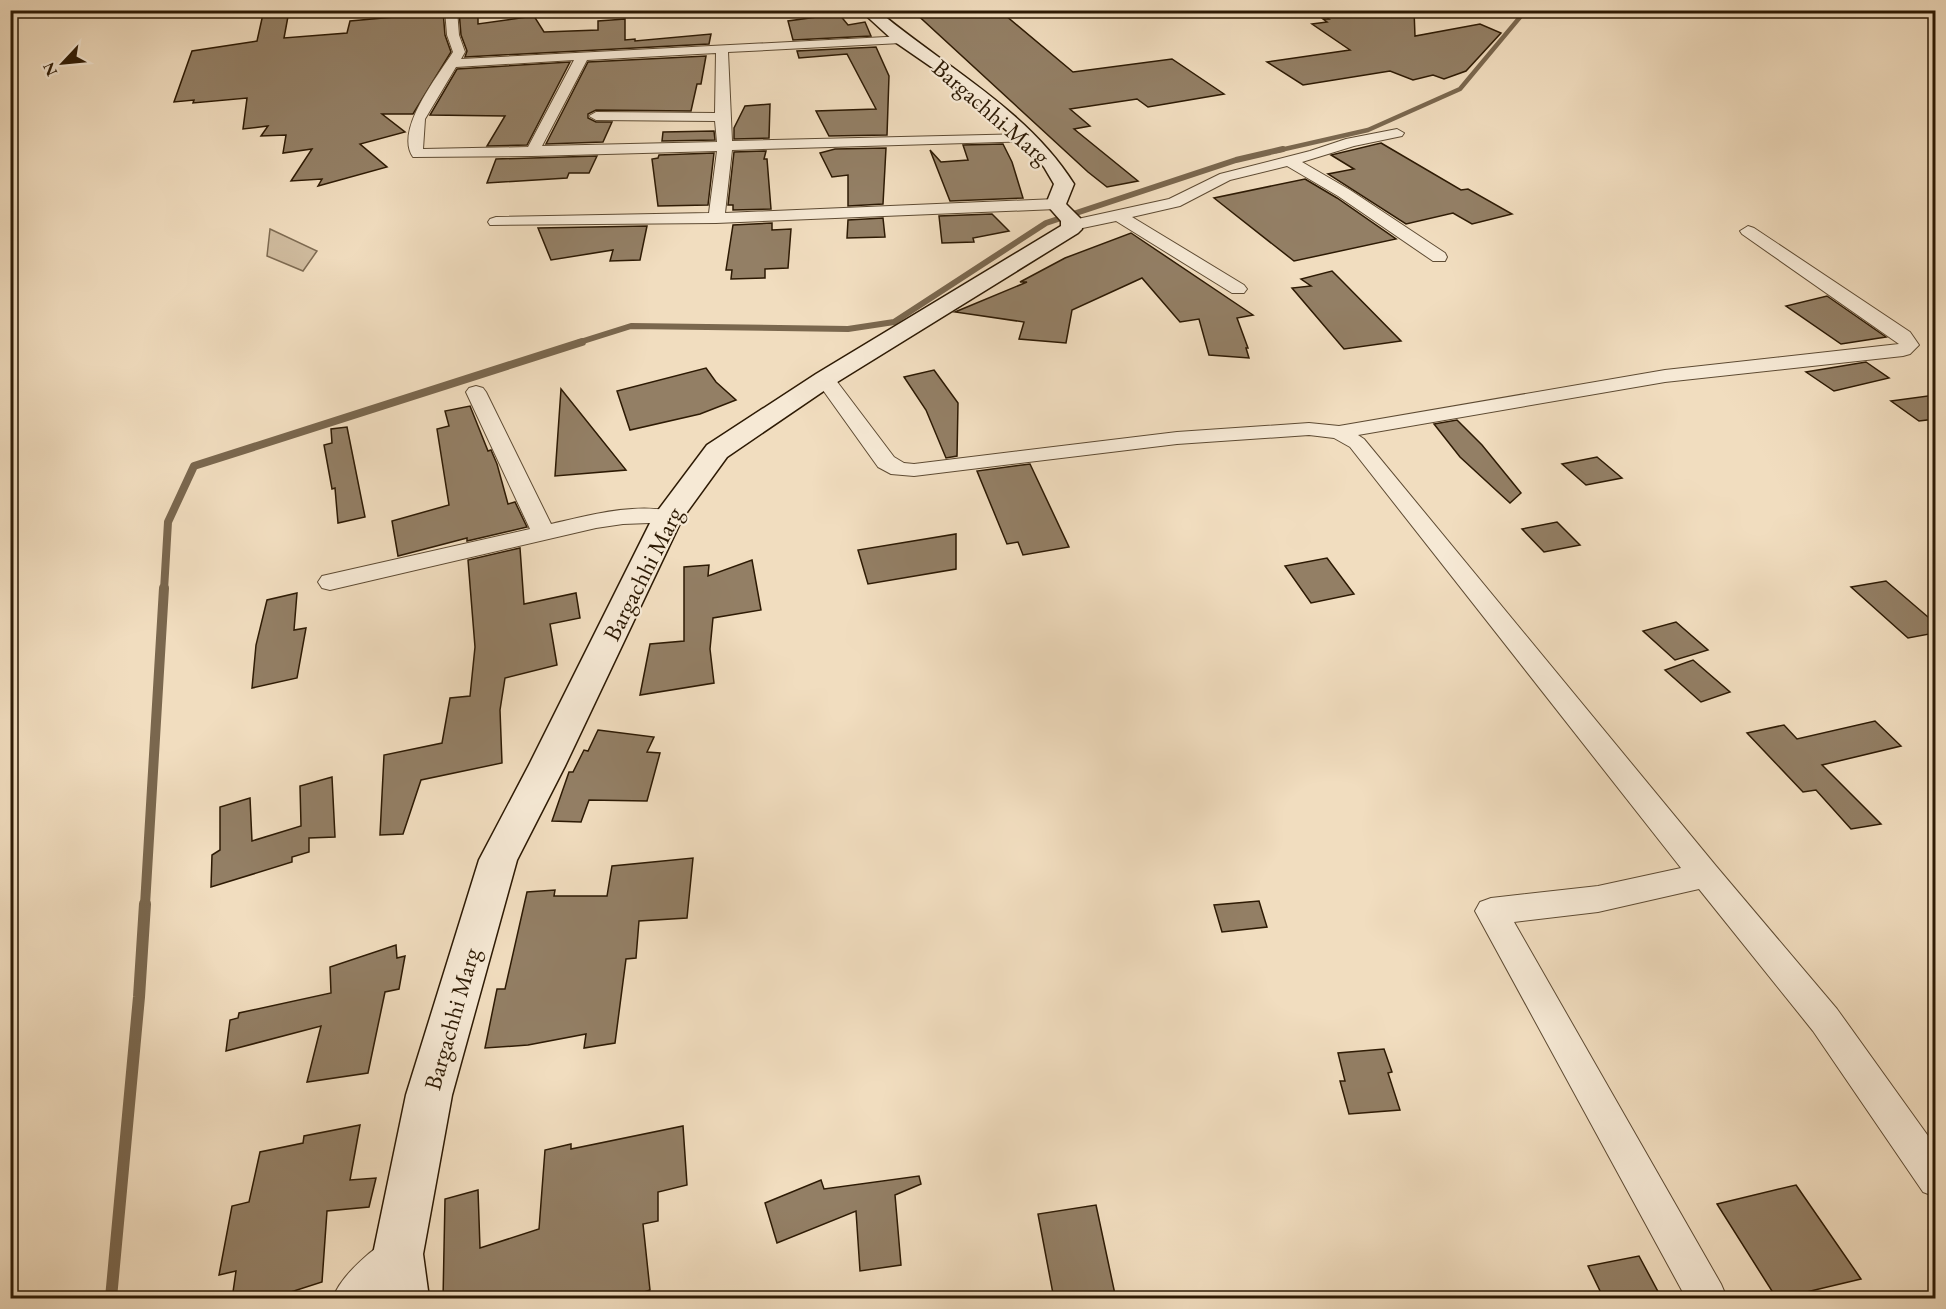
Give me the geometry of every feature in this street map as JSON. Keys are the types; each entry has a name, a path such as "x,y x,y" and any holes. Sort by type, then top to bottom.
{"street":[{"path":"451,10 453,35 459,52 455,63 418,118 416,151 418,154 1027,138"},
{"name":"Bargachhi Marg","path":"404,1299 398,1254 429,1095 498,861 547,766 668,517 717,451 825,379 1071,229 1064,214 1064,184 1052,164 1027,138 946,69 901,39 867,10"},
{"path":"455,63 582,58 901,39"},
{"path":"716,218 725,147 722,117 722,50"},
{"path":"532,152 582,58"},
{"path":"596,116 722,117"},
{"path":"496,222 1118,215 1174,203 1225,177 1290,161 1352,142 1397,133"},
{"path":"1290,161 1344,193 1439,257"},
{"path":"1118,215 1238,289"},
{"path":"825,379 886,462 899,469 914,470 1177,438 1309,429 1339,432 1665,376 1903,350 1910,345 1903,336 1748,231"},
{"path":"476,392 543,532"},
{"path":"1339,432 1357,443 1705,875 1825,1020 1935,1179"},
{"path":"330,582 543,532 623,517 668,517"},
{"path":"1705,875 1598,899 1491,910 1707,1299"},
{"path":"352,1299 398,1254"}],"shaded area":[{"path":"270,229 317,251 303,271 267,256"}],"building":[{"path":"416,10 443,11 445,35 451,52 413,114 382,114 405,132 360,144 387,167 318,186 322,179 291,181 312,149 283,153 286,135 261,136 268,126 243,129 247,98 193,103 194,100 174,102 192,51 257,41 263,14 289,11 284,38 347,33 350,21 416,15"},
{"path":"478,10 478,24 534,16 544,32 598,30 598,21 625,19 625,40 711,34 709,44 465,57 467,51 461,35 459,11"},
{"path":"912,10 999,10 1073,72 1172,59 1224,94 1148,107 1137,99 1070,109 1090,126 1074,129 1138,181 1107,187"},
{"path":"1319,10 1414,10 1415,36 1480,24 1501,33 1466,71 1444,79 1433,75 1413,80 1390,71 1303,85 1267,62 1350,50 1312,24 1327,22 1323,19 1329,19"},
{"path":"839,14 848,25 865,22 871,36 793,40 788,21"},
{"path":"876,47 889,76 887,135 829,136 816,111 876,109 847,54 799,58 797,51"},
{"path":"706,56 701,84 697,84 691,111 596,110 588,114 588,118 596,122 612,122 603,142 546,144 588,62"},
{"path":"570,62 527,145 487,146 505,116 430,115 457,69"},
{"path":"770,104 769,138 734,139 734,128 745,106"},
{"path":"714,131 715,140 662,141 663,132"},
{"path":"1381,143 1461,190 1468,189 1512,214 1472,224 1453,213 1406,224 1328,174 1354,169 1331,155"},
{"path":"1003,144 1012,162 1023,198 950,201 930,150 941,162 968,160 963,145"},
{"path":"886,148 883,204 848,206 848,175 832,177 820,153 835,149"},
{"path":"766,151 764,159 767,159 771,209 733,210 733,205 728,205 734,152"},
{"path":"714,153 708,205 658,206 652,159 658,158 659,155"},
{"path":"597,156 589,173 569,173 567,178 487,183 496,159"},
{"path":"1305,179 1396,239 1294,261 1214,198"},
{"path":"992,214 1009,231 973,238 974,242 942,243 939,216"},
{"path":"883,218 885,237 847,238 848,220"},
{"path":"772,223 772,230 791,229 788,268 765,269 765,278 731,279 732,270 726,270 733,225"},
{"path":"647,226 640,260 610,261 613,250 551,260 538,228"},
{"path":"1131,233 1253,315 1237,318 1248,348 1246,348 1249,358 1209,355 1199,319 1180,322 1142,278 1072,310 1066,343 1019,339 1024,322 955,312 1027,282 1020,282 1065,258"},
{"path":"1332,271 1401,341 1344,349 1292,288 1311,286 1301,279"},
{"path":"1827,296 1886,337 1841,344 1786,306"},
{"path":"1866,362 1889,378 1834,391 1806,372"},
{"path":"706,368 716,382 736,400 700,414 630,430 617,391"},
{"path":"934,370 958,403 957,456 946,458 926,410 904,377"},
{"path":"561,389 626,470 555,476"},
{"path":"1935,395 1935,419 1919,421 1891,401"},
{"path":"470,406 488,451 491,450 497,464 508,504 515,502 527,527 467,541 467,538 398,556 392,521 449,505 437,429 449,426 445,411"},
{"path":"1457,420 1482,445 1521,493 1510,503 1460,457 1434,424"},
{"path":"347,427 365,517 338,523 335,488 332,489 324,445 332,443 331,429"},
{"path":"1597,457 1622,478 1586,485 1562,464"},
{"path":"1030,464 1069,547 1023,555 1018,542 1007,544 977,471"},
{"path":"1557,522 1580,545 1544,552 1522,529"},
{"path":"956,534 956,569 868,584 858,550"},
{"path":"520,548 524,604 576,593 580,618 550,624 557,665 505,678 500,710 502,763 421,780 403,834 380,835 384,755 442,743 450,698 470,696 475,647 468,560"},
{"path":"1327,558 1354,594 1311,603 1285,566"},
{"path":"752,560 761,610 713,618 710,649 714,683 640,695 650,644 684,641 684,567 709,565 708,576"},
{"path":"1886,581 1935,623 1935,633 1908,638 1851,587"},
{"path":"297,593 294,630 306,628 297,678 252,688 256,645 267,600"},
{"path":"1676,622 1708,650 1675,660 1643,631"},
{"path":"1693,660 1730,692 1701,702 1665,670"},
{"path":"1875,721 1901,746 1822,765 1881,824 1851,829 1816,790 1803,792 1747,733 1784,725 1797,739"},
{"path":"598,730 654,737 647,752 660,753 647,801 589,800 581,822 552,821 569,772 573,772 584,750 588,751"},
{"path":"332,777 335,837 309,838 309,852 292,857 292,862 211,887 212,855 220,850 220,807 250,798 252,841 301,826 300,786"},
{"path":"693,858 687,918 639,921 636,958 626,959 615,1043 584,1048 586,1034 528,1045 485,1048 497,989 505,989 527,892 555,890 554,896 607,896 612,866"},
{"path":"1259,901 1267,927 1222,932 1214,905"},
{"path":"396,945 397,958 405,956 399,989 385,992 368,1073 307,1082 321,1026 226,1051 230,1020 238,1018 239,1013 331,993 330,967"},
{"path":"1384,1049 1392,1072 1388,1073 1400,1110 1349,1114 1340,1081 1345,1081 1338,1053"},
{"path":"360,1125 350,1180 376,1178 369,1207 327,1211 322,1282 269,1299 232,1299 236,1271 219,1275 232,1206 249,1202 260,1152 303,1143 304,1136"},
{"path":"683,1126 687,1185 658,1192 658,1221 643,1224 650,1290 623,1299 443,1299 445,1199 478,1190 480,1248 539,1229 545,1150 571,1144 571,1149"},
{"path":"919,1176 921,1184 895,1195 901,1265 860,1271 856,1211 777,1243 765,1203 821,1180 824,1189"},
{"path":"1796,1185 1861,1279 1777,1299 1717,1204"},
{"path":"1096,1205 1116,1299 1054,1299 1038,1214"},
{"path":"1639,1256 1662,1299 1604,1299 1588,1266"}],"waterway":[{"path":"1276,151 1368,130 1460,89 1526,10"},
{"path":"577,343 631,326 848,329 894,322 1046,223 1236,160 1283,149"},
{"path":"164,590 168,522 194,466 582,342"},
{"path":"145,905 164,588"},
{"path":"111,1298 139,997 145,904"}]}
